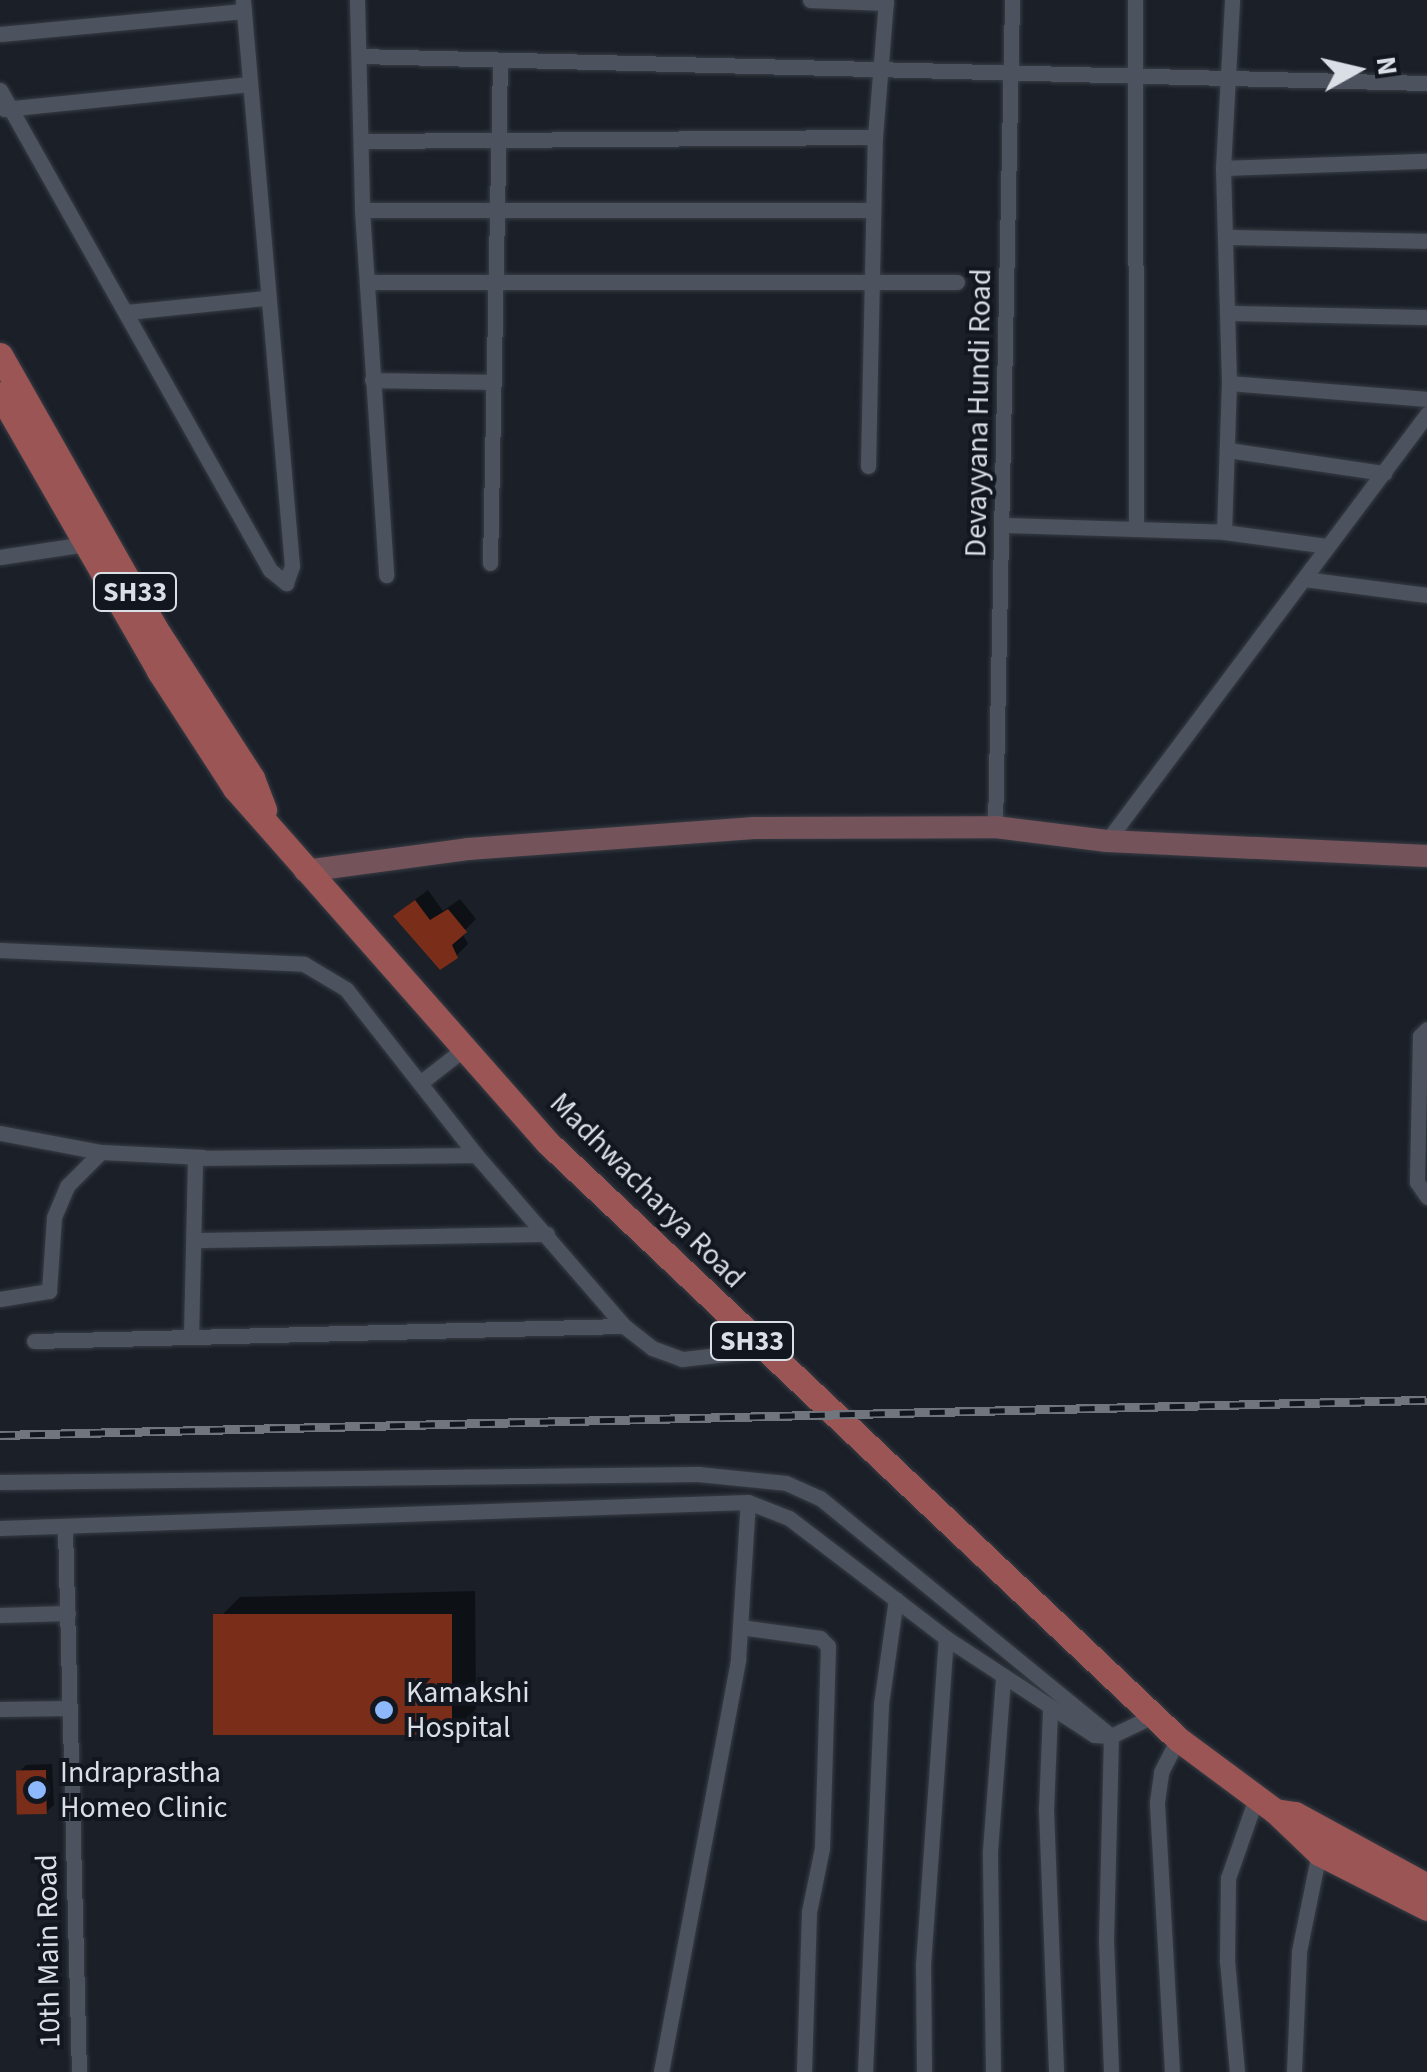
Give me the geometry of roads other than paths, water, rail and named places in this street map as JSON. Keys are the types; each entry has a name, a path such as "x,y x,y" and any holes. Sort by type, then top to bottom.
{"main road":[{"name":"Madhwacharya Road","path":"0,355 156,628 252,778 271,829"},
{"name":"Madhwacharya Road","path":"0,394 158,670 235,788 548,1142 762,1350 1178,1739 1266,1804 1318,1853 1427,1908"},
{"name":"Madhwacharya Road","path":"1266,1804 1295,1814 1427,1886"}],"street":[{"path":"357,0 362,210 386,576"},
{"path":"810,0 886,2 884,66 874,138 868,466"},
{"name":"Devayyana Hundi Road","path":"995,827 1006,525 1012,0"},
{"path":"1136,0 1140,79 1136,528"},
{"path":"1224,532 1229,313 1222,168 1232,0"},
{"path":"0,34 244,6 266,298 292,566 286,583 270,570 126,312 5,109 0,90"},
{"path":"359,56 500,62 884,66 1140,79 1427,83"},
{"path":"490,562 492,281 500,62"},
{"path":"5,109 250,84"},
{"path":"362,140 874,138"},
{"path":"1222,168 1427,161"},
{"path":"362,210 872,210"},
{"path":"1225,238 1427,241"},
{"path":"367,282 957,282"},
{"path":"126,312 266,298"},
{"path":"1229,313 1427,317"},
{"path":"372,380 493,382"},
{"path":"1229,382 1427,399"},
{"path":"1107,841 1427,414"},
{"path":"1228,450 1384,473"},
{"path":"1006,525 1224,532 1328,546"},
{"path":"0,556 86,544"},
{"path":"1304,579 1427,594"},
{"path":"305,871 468,849 754,828 995,827 1107,841 1427,856"},
{"path":"0,950 304,964 346,989 476,1155 624,1326 652,1348 682,1359 762,1350"},
{"path":"1427,1029 1420,1036 1417,1182 1427,1197"},
{"path":"420,1083 466,1048"},
{"path":"0,1133 101,1152 207,1158"},
{"path":"0,1299 49,1291 54,1217 67,1186 101,1152"},
{"path":"190,1337 196,1240 195,1158 476,1155"},
{"path":"196,1240 547,1234"},
{"path":"34,1341 624,1326"},
{"path":"0,1482 698,1474 786,1483 820,1498 1111,1736"},
{"path":"0,1528 748,1502 789,1518 1003,1679 1094,1736 1111,1736 1153,1716"},
{"path":"661,2072 713,1819 740,1627 748,1502"},
{"name":"10th Main Road","path":"65,1528 79,2072"},
{"path":"865,2072 881,1704 896,1599"},
{"path":"0,1614 68,1613"},
{"path":"740,1627 820,1638 828,1646 822,1848 809,1912 804,2072"},
{"path":"924,2072 924,1965 946,1638"},
{"path":"993,2072 990,1852 1003,1679"},
{"path":"0,1709 70,1708"},
{"path":"1050,1711 1046,1809 1056,2072"},
{"path":"1111,1736 1106,1940 1112,2072"},
{"path":"1172,2072 1157,1802 1160,1772 1178,1739"},
{"path":"1237,2072 1227,1962 1228,1878 1266,1804"},
{"path":"1294,2072 1299,1951 1318,1853"}],"railway":[{"path":"0,1435 1427,1400"}],"place":[{"name":"Kamakshi Hospital","path":"384,1710"},
{"name":"Indraprastha Homeo Clinic","path":"37,1790"}]}
